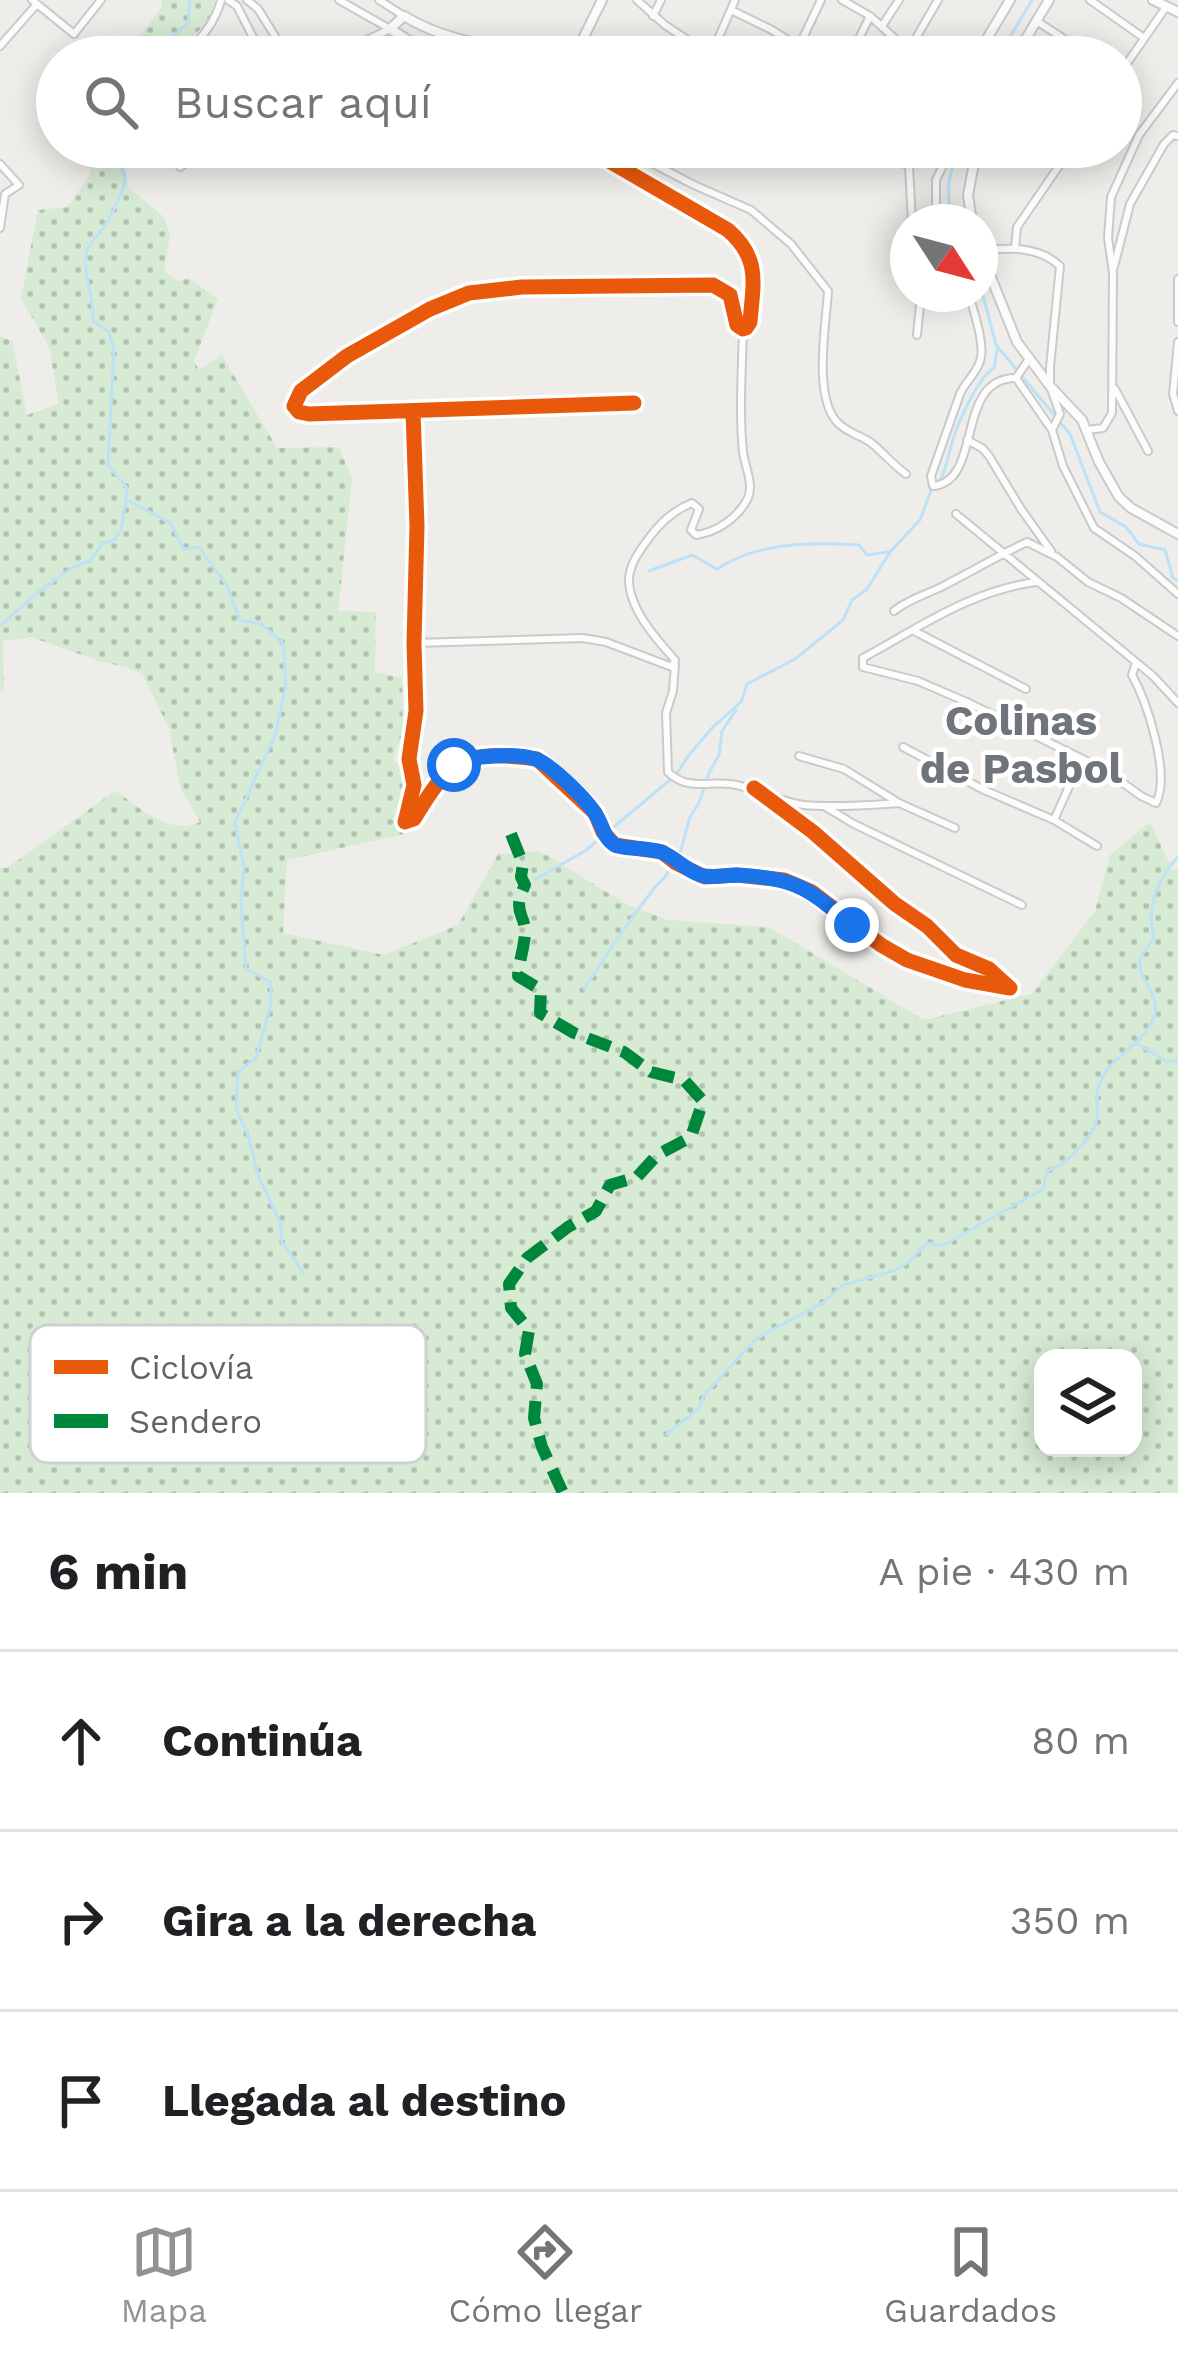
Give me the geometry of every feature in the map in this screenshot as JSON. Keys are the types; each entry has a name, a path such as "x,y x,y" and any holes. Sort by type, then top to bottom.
{"street":[{"path":"0,46 34,2 74,34 100,0"},
{"path":"204,36 225,0 237,5 252,36"},
{"path":"247,0 275,36"},
{"path":"339,0 402,36"},
{"path":"379,0 439,36"},
{"path":"584,36 602,0"},
{"path":"637,0 682,36"},
{"path":"653,16 661,0"},
{"path":"720,36 735,0"},
{"path":"804,36 820,0"},
{"path":"842,0 870,16 891,36"},
{"path":"882,26 899,0"},
{"path":"919,36 938,0"},
{"path":"989,36 1010,0"},
{"path":"1029,36 1048,0"},
{"path":"1090,0 1141,36"},
{"path":"1154,0 1169,3 1178,12"},
{"path":"1142,41 1169,3"},
{"path":"731,10 782,36"},
{"path":"375,36 404,16"},
{"path":"860,36 870,16"},
{"path":"1038,22 1059,36"},
{"path":"435,33 446,36"},
{"path":"1142,132 1178,83"},
{"path":"1113,273 1135,194 1164,143 1178,136"},
{"path":"0,164 19,185 3,193 0,228"},
{"path":"621,168 728,230 745,246 754,280 750,322 743,329"},
{"path":"661,168 751,209 791,244 828,291 823,382 832,415 906,473"},
{"path":"909,168 911,204"},
{"path":"936,204 936,180 942,168"},
{"path":"969,204 972,168"},
{"path":"1015,248 1017,227 1058,168"},
{"path":"1087,430 1107,425 1112,412 1113,273 1108,238 1111,197 1124,168"},
{"path":"998,249 1047,256 1060,266 1050,386 1060,414 1052,430"},
{"path":"1178,279 1178,322"},
{"path":"634,403 304,413 296,409 295,402 310,383 347,356 430,309 480,290 713,285 727,292 743,329 741,412 750,488 747,500 728,522 701,535 691,530 699,509 692,503 686,505 655,530 629,574 637,606 675,660 666,713 668,772 696,786 723,783 754,788 808,806 899,803"},
{"path":"998,297 1012,333 1029,359 1087,430 1119,497 1178,534"},
{"path":"917,335 919,312"},
{"path":"973,312 981,361 960,394 932,476 933,486 951,480 982,394 999,380 1016,378 1029,359"},
{"path":"1178,342 1173,394 1178,411"},
{"path":"1016,378 1052,430 1063,466 1094,528 1178,594"},
{"path":"1114,385 1148,451"},
{"path":"413,411 416,711 409,759 414,785 406,823 414,819 446,771 463,760 536,759 595,813 615,845 662,852 705,877 784,880 812,892 881,946 907,960 965,980 1010,988 989,969 956,955 927,926 754,788"},
{"path":"968,440 982,448 1057,557"},
{"path":"956,514 1153,676 1178,704"},
{"path":"894,611 1028,542 1176,637"},
{"path":"1037,582 994,592 950,610 863,658 863,667 918,681 1105,770 1156,802 1161,771 1142,694 1132,675 1136,663"},
{"path":"914,631 1026,689"},
{"path":"414,643 583,638 649,656 669,667 675,664"},
{"path":"903,747 1054,820 1097,846"},
{"path":"799,756 844,769 899,803 955,828"},
{"path":"1054,820 1081,760"},
{"path":"821,804 1022,905"}],"green space":[{"path":"162,0 215,0 209,20 193,36 139,36 162,7"},
{"path":"90,168 125,168 128,187 164,217 170,235 164,271 177,281 189,278 218,299 194,361 199,370 222,355 277,448 339,447 352,478 338,611 376,612 375,672 402,678 403,731 393,760 406,770 393,820 404,834 287,860 283,933 384,955 458,925 498,854 540,851 626,904 668,920 769,927 924,1020 1032,994 1095,911 1110,855 1150,822 1172,869 1178,870 1178,1493 0,1493 0,868 7,868 115,791 167,823 189,826 200,822 180,787 169,728 142,674 31,637 3,641 4,691 0,692 0,336 12,340 27,415 59,403 49,347 21,298 38,210 67,207 90,176"}],"waterway":[{"path":"173,36 188,23 190,0"},
{"path":"1011,36 1032,0"},
{"path":"121,168 122,190 86,255 93,321 109,332 114,349 108,465 127,488 126,499 170,523 184,549 199,547 227,586 240,620 261,624 283,643 286,686 275,735 235,823 244,867 241,900 246,969 271,982 271,1004 256,1058 238,1072 236,1108 280,1222 282,1242 304,1274"},
{"path":"949,204 952,168"},
{"path":"987,312 996,345 1070,434 1100,512 1126,527 1139,544 1165,550 1178,581"},
{"path":"940,480 963,413 994,368 997,350"},
{"path":"534,880 585,851 676,775 713,727 741,702 747,684 795,659 843,620 852,600 867,589 890,552 920,520 931,491"},
{"path":"0,626 73,567 90,561 103,543 114,540 121,530 126,499"},
{"path":"649,571 692,555 717,569 750,553 804,544 859,545 867,555 888,552"},
{"path":"584,989 681,850 690,817 719,755 722,731 736,710"},
{"path":"667,1434 699,1408 704,1395 757,1338 824,1302 843,1285 893,1271 927,1243 942,1246 1043,1189 1047,1171 1078,1150 1095,1125 1101,1080 1145,1033 1155,1014 1140,961 1154,936 1156,894 1178,857"},
{"path":"1136,1043 1167,1062 1178,1061"}],"marked path":[{"path":"511,834 523,864 525,885 519,902 525,934 518,976 541,990 540,1013 574,1033 624,1052 651,1072 684,1080 703,1101 691,1137 657,1155 637,1177 610,1185 596,1211 527,1258 509,1284 511,1308 529,1330 525,1354 537,1384 534,1418 563,1493"}],"cycle path":[{"path":"621,168 739,241 752,272 746,328 737,325 730,295 713,285 522,287 469,293 430,309 347,356 301,391 294,406 309,414 634,403"},
{"path":"413,411 416,711 409,759 414,785 405,822 414,819 439,782 462,762 492,756 537,759 595,813 615,845 662,852 705,877 784,880 812,892 907,960 965,980 1010,988 989,969 956,955 927,926 754,788"}],"district":[{"name":"Colinas de Pasbol","path":"1021,744"}],"route":[{"path":"454,765 481,757 536,759 595,813 615,845 662,852 705,877 784,880 812,892 852,925"}]}
